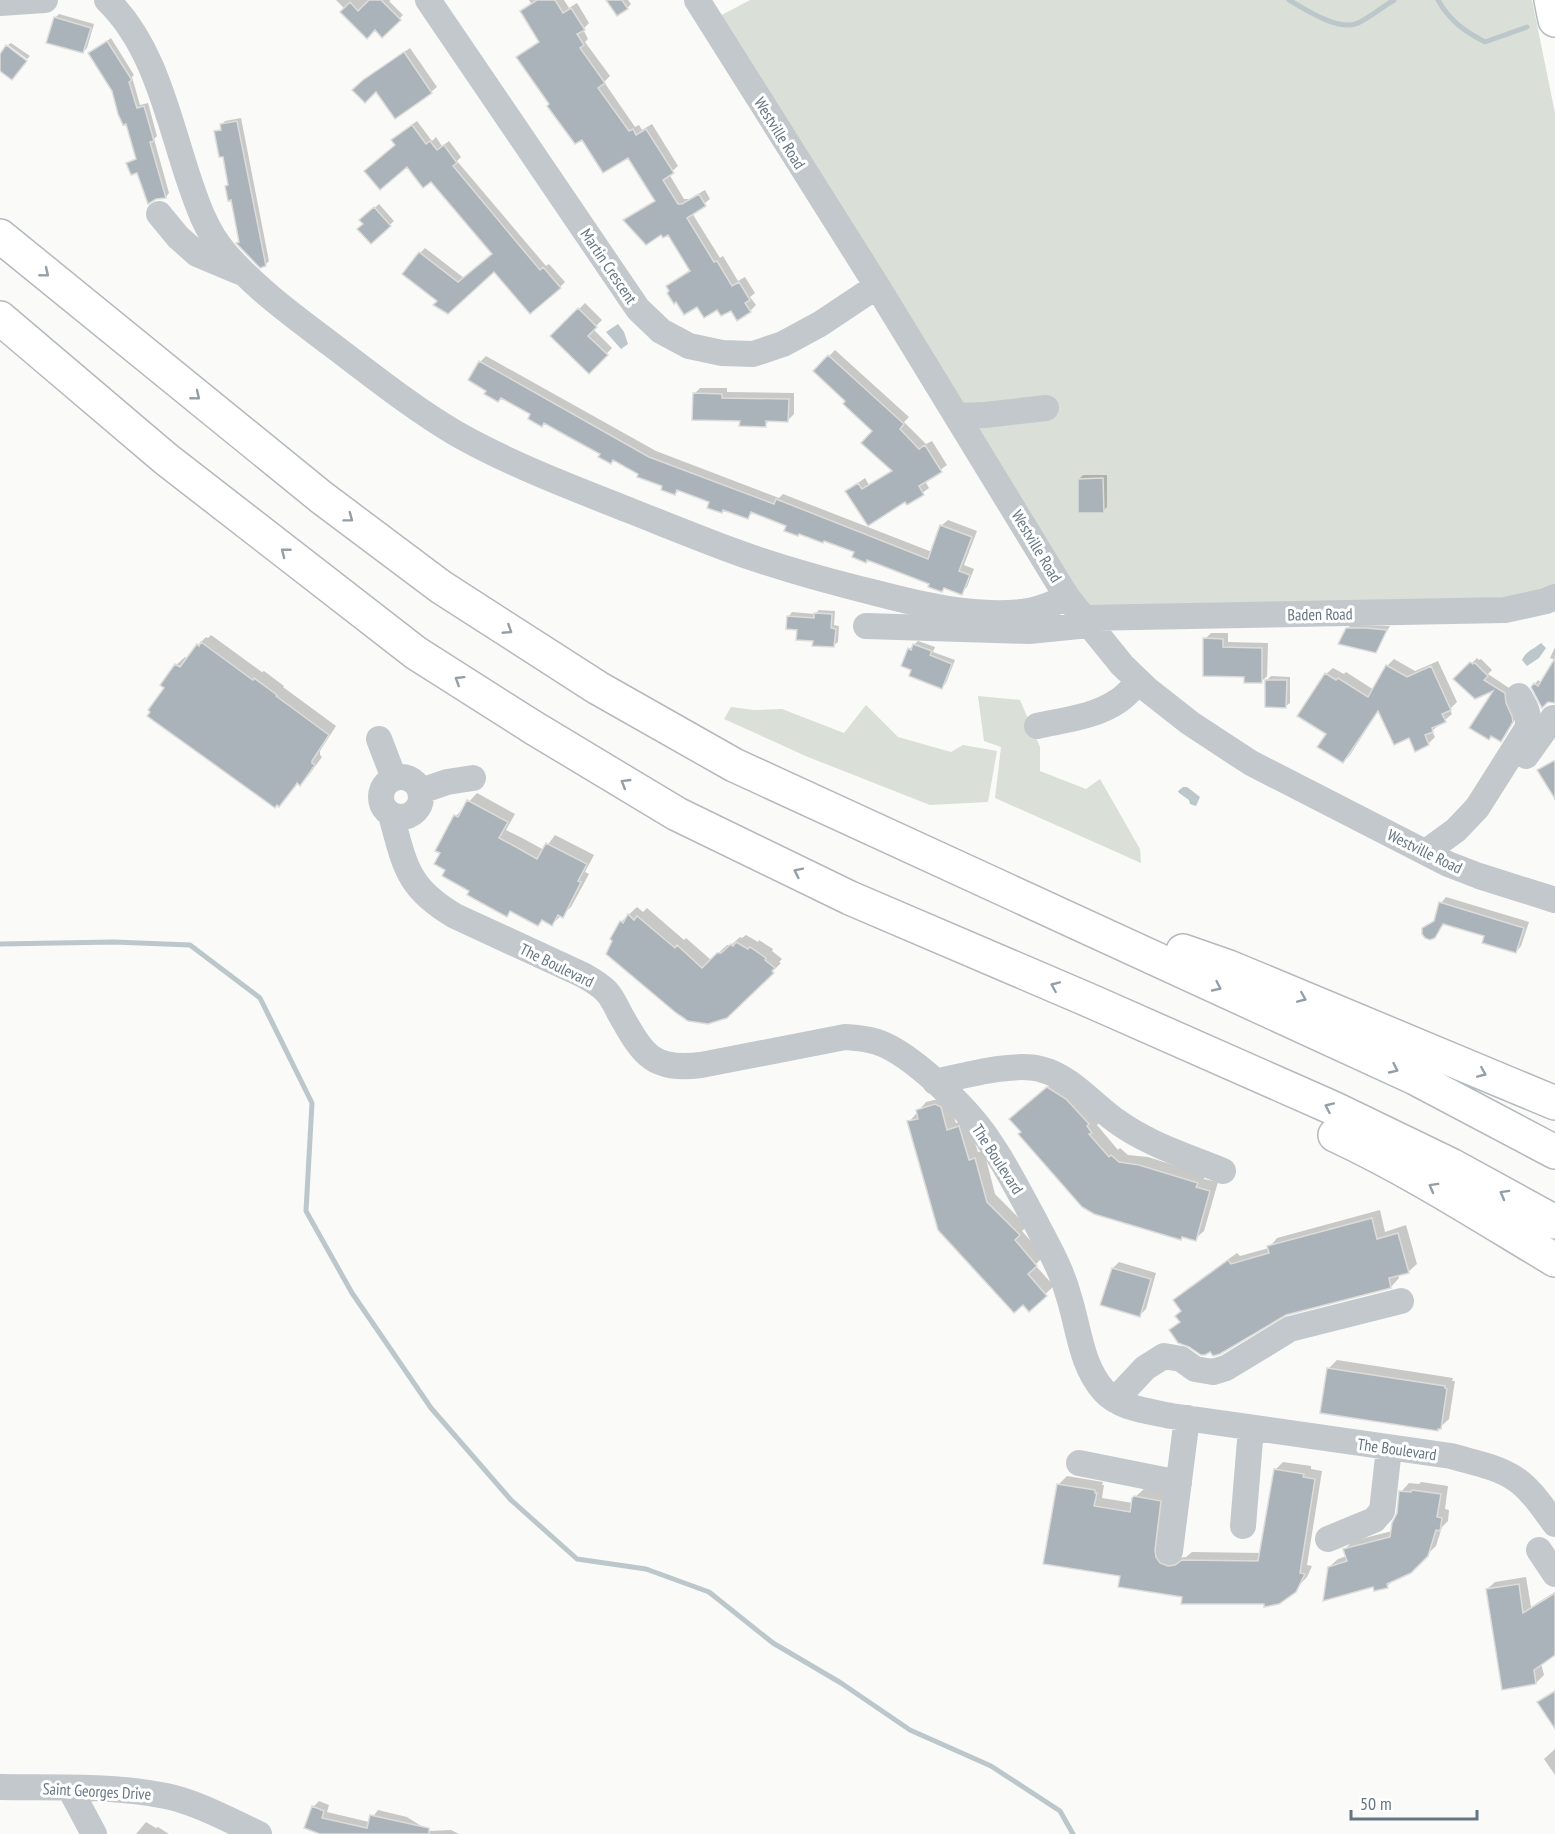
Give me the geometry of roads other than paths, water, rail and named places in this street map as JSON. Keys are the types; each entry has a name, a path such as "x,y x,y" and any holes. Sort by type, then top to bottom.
{"main road":[{"path":"1551,0 1555,20"},
{"path":"0,236 321,497 441,587 598,688 734,765 1415,1078 1555,1152"},
{"path":"0,318 166,459 416,653 534,728 677,814 850,898 1333,1108 1451,1165 1555,1222"},
{"path":"1049,909 1229,967 1555,1102"},
{"path":"1093,1002 1209,1074 1364,1148 1443,1192 1555,1260"}],"street":[{"path":"0,3 45,0"},
{"path":"107,0 119,11 146,53 198,205 210,233 223,251 244,274 281,306 409,405 460,435 591,495 732,550 848,586 919,604 957,610 1022,612 1049,606 1067,597"},
{"name":"Martin Crescent","path":"428,0 638,309 661,331 689,346 722,353 753,354 783,345 820,324 877,286"},
{"name":"Westville Road","path":"697,0 877,286 1067,597 1122,665 1139,682 1190,723 1251,763 1437,858 1555,900"},
{"path":"159,214 196,254 244,274"},
{"path":"957,416 1046,408"},
{"name":"Baden Road","path":"866,626 1029,631 1086,622 1505,610 1555,597"},
{"path":"1037,726 1077,718 1102,709 1118,701 1139,682"},
{"path":"1437,858 1456,830 1477,808 1527,729 1529,717 1519,696"},
{"path":"1437,858 1553,718"},
{"path":"379,739 394,778"},
{"path":"407,777 413,780 421,791 420,804 401,815 382,805 381,792 388,781 394,778 407,777"},
{"path":"421,791 447,782 473,778"},
{"name":"The Boulevard","path":"401,815 401,851 412,881 436,905 498,937 583,975 606,991 640,1048 651,1058 666,1066 701,1065 837,1038 866,1038 886,1045 923,1070 961,1106 991,1143 1051,1252 1068,1293 1090,1371 1105,1393 1115,1400 1132,1408 1187,1418 1451,1456 1492,1468 1514,1478 1529,1492 1547,1503 1555,1524"},
{"path":"935,1082 982,1072 1018,1068 1039,1069 1057,1076 1089,1097 1114,1120 1136,1133 1223,1171"},
{"path":"1115,1400 1145,1368 1164,1356 1181,1359 1195,1369 1213,1372 1227,1368 1290,1329 1401,1301"},
{"path":"1170,1551 1187,1418"},
{"path":"1243,1526 1251,1428"},
{"path":"1328,1539 1374,1520 1382,1511 1389,1448"},
{"path":"1079,1462 1179,1483"},
{"path":"1539,1550 1555,1574"},
{"name":"Saint Georges Drive","path":"0,1787 123,1790 167,1796 259,1834"},
{"path":"70,1789 94,1834"}],"waterway":[{"path":"1289,0 1322,18 1350,25 1363,21 1394,0"},
{"path":"1438,0 1458,25 1485,42 1527,27"},
{"path":"0,944 114,942 190,945 260,998 312,1103 306,1211 352,1293 431,1408 511,1500 577,1559 646,1569 709,1592 773,1643 841,1683 910,1730 991,1766 1060,1811 1073,1834"}]}
